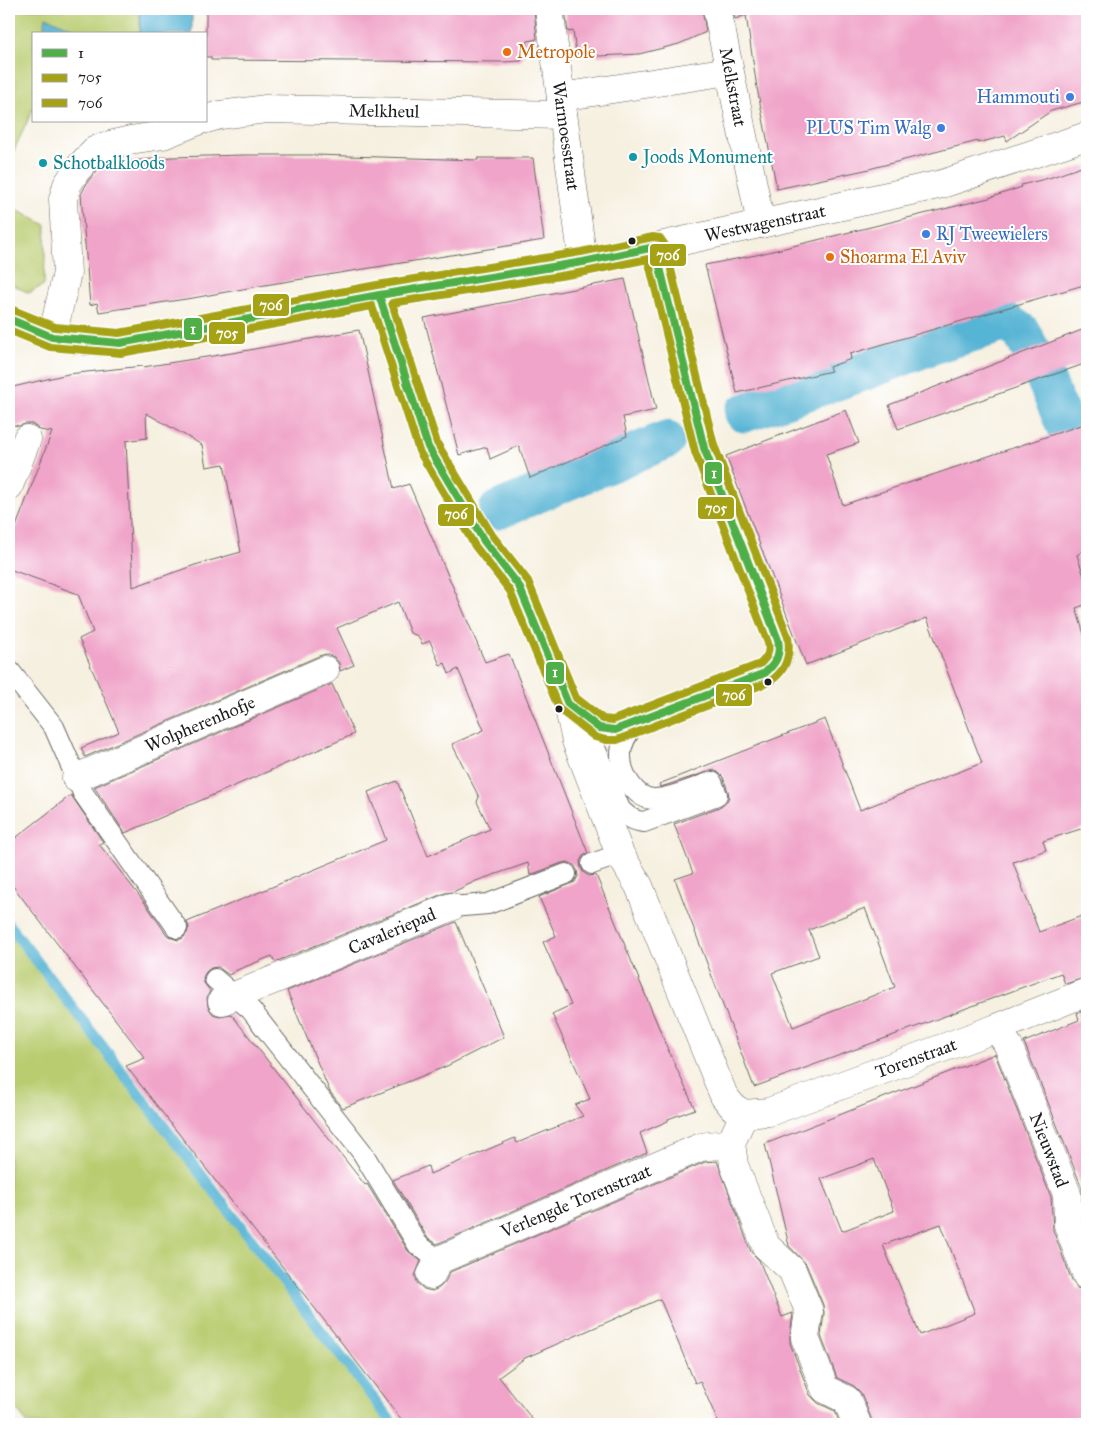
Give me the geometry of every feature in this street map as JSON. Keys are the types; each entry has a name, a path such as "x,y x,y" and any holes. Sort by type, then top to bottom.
{"street":[{"name":"Warmoesstraat","path":"549,9 583,262"},
{"name":"Melkstraat","path":"717,9 761,224"},
{"name":"Melkheul","path":"208,118 266,109 562,106 729,71"},
{"path":"52,337 67,273 63,199 67,185 94,151 105,146 179,126"},
{"name":"Westwagenstraat","path":"9,319 52,337 86,342 120,342 655,248 942,184 1087,136"},
{"path":"568,704 599,728 616,730 765,674 778,660 780,649 778,640 704,448 655,248"},
{"path":"379,295 428,447 484,541 519,586 568,704 576,741 620,854 639,886 724,1096 733,1107 744,1114 731,1144 734,1165 766,1246 792,1270 808,1311 805,1338 825,1389 847,1400 857,1424"},
{"path":"9,486 27,439"},
{"name":"Wolpherenhofje","path":"76,778 325,670"},
{"name":"Cavaleriepad","path":"223,992 450,906"},
{"name":"Torenstraat","path":"744,1114 770,1112 1087,992"},
{"name":"Nieuwstad","path":"996,1028 1008,1045 1067,1194 1068,1226 1087,1276"},
{"name":"Verlengde Torenstraat","path":"435,1267 701,1147 731,1144"}],"lane":[{"path":"9,670 54,727 83,793 177,928"},
{"path":"568,704 591,738 620,808 628,817 644,822 717,795 712,782 663,798 647,798 639,794 625,774 620,753 624,741 635,722"},
{"path":"592,864 620,854"},
{"name":"Cavaleriepad","path":"450,906 488,904 566,874"},
{"path":"223,992 251,1010 362,1152 418,1245 435,1267"}],"green space":[{"path":"9,9 140,9 140,32 32,32 32,111 9,161"},
{"path":"9,206 46,225 44,285 29,293 9,283"},
{"path":"9,931 389,1424 28,1424 9,1400"}],"water":[{"path":"140,9 195,9 195,13 192,13 192,32 140,32"},
{"path":"46,17 82,32 43,32"}],"building":[{"path":"206,9 534,9 537,39 528,41 521,61 211,60 211,57 208,57 208,32 206,32"},
{"path":"565,9 702,9 706,32 679,44 639,54 599,56 576,53 573,31 568,32"},
{"path":"733,9 1087,9 1087,101 1051,111 1007,141 1005,136 978,143 978,141 865,170 777,189 757,88 746,15 735,19"},
{"path":"315,155 478,160 478,158 533,158 544,240 99,312 97,303 90,305 81,194 88,181 103,164 172,157"},
{"path":"1087,165 1087,284 850,354 851,359 829,367 831,371 737,393 705,265 756,255 989,198 1022,187 1021,185"},
{"path":"625,279 656,410 623,417 627,436 530,478 519,446 490,459 487,447 459,455 424,318"},
{"path":"1087,328 1087,363 898,429 889,405"},
{"path":"359,330 394,489 409,484 485,662 509,654 588,853 580,861 581,868 589,876 596,875 666,1045 695,1109 668,1119 668,1121 640,1133 647,1153 437,1244 427,1237 393,1180 428,1166 430,1174 515,1138 517,1143 583,1116 575,1105 590,1099 552,1014 571,1005 543,942 556,936 539,897 575,882 578,876 577,870 574,865 568,862 530,875 528,863 476,881 453,892 445,893 275,962 272,956 229,975 218,967 211,968 203,977 204,983 210,991 207,998 208,1007 213,1014 219,1016 231,1014 365,1185 367,1184 408,1251 421,1261 415,1276 418,1284 424,1289 432,1291 439,1288 445,1282 450,1272 705,1162 717,1161 751,1252 759,1260 782,1317 793,1313 790,1343 810,1395 818,1403 835,1411 840,1424 719,1424 700,1381 695,1383 660,1299 525,1358 499,1377 536,1424 405,1424 126,1066 145,1058 9,881 9,843 71,795 103,842 99,844 145,903 167,935 178,940 187,933 189,927 187,922 386,840 368,792 397,781 428,856 490,829 477,802 479,797 452,744 484,730 458,669 449,674 445,663 440,665 430,641 422,644 418,636 410,633 398,602 337,628 354,665 340,671 339,663 334,657 326,654 319,656 85,757 81,748 119,732 79,639 93,632 78,594 9,569 9,545 52,432 40,430 32,424 19,426 9,424 9,388 68,374 143,367","holes":["146,413 202,445 206,467 224,464 241,552 195,565 133,587 126,441 147,438"]},
{"path":"846,410 859,443 826,454 843,505 1087,423 1087,548 1077,555 1087,585 1087,604 1076,608 1087,644 1087,827 1043,841 1046,850 1013,862 1039,932 1087,914 1087,977 1065,984 1061,973 754,1087 675,879 693,873 674,824 722,806 729,797 728,791 723,777 714,770 660,787 659,784 825,719 860,810 982,763 927,618 806,665 726,456","holes":["865,908 895,987 793,1027 772,973 819,956 809,930"]},
{"path":"332,684 354,734 327,746 125,833 94,787"},
{"path":"456,922 504,1037 447,1066 343,1108 330,1092 287,991"},
{"path":"1087,1009 1087,1232 1084,1222 1082,1188 1024,1042 1079,1020 1077,1013"},
{"path":"995,1054 1051,1197 1053,1230 1072,1281 1077,1288 1087,1291 1087,1424 872,1424 861,1393 854,1386 837,1378 821,1336 824,1313 823,1305 806,1264 789,1246 765,1144","holes":["874,1159 894,1211 842,1231 821,1179","941,1224 975,1313 920,1335 883,1245"]}],"waterway":[{"path":"744,413 868,370 935,344 1006,322 1021,332 1041,369 1068,432 1087,489"},
{"path":"498,510 666,440"},
{"path":"9,925 393,1424"}],"transit line":[{"name":"706","path":"13,310 55,327 119,333 377,285 581,252 653,237 660,238 665,245 714,445 788,637 788,657 783,668 775,678 769,682 617,740 595,737 559,709 510,591 475,546 419,451 372,306"},
{"name":"1","path":"655,247 704,448 778,640 779,650 775,662 765,673 615,730 599,728 568,704 519,586 484,541 428,447 379,295 583,262 655,247"},
{"name":"705","path":"648,259 695,452 768,643 769,650 760,664 613,720 603,719 576,698 528,581 492,535 437,443 392,303 585,272 648,259"},
{"name":"1","path":"9,319 52,337 120,343 379,295"},
{"name":"705","path":"9,330 50,347 121,353 372,306"}],"place":[{"name":"Metropole","path":"507,52"},
{"name":"Hammouti","path":"1070,97"},
{"name":"PLUS Tim Walg","path":"941,128"},
{"name":"Joods Monument","path":"633,157"},
{"name":"Schotbalkloods","path":"43,163"},
{"name":"RJ Tweewielers","path":"926,234"},
{"name":"Shoarma El Aviv","path":"830,257"}]}
